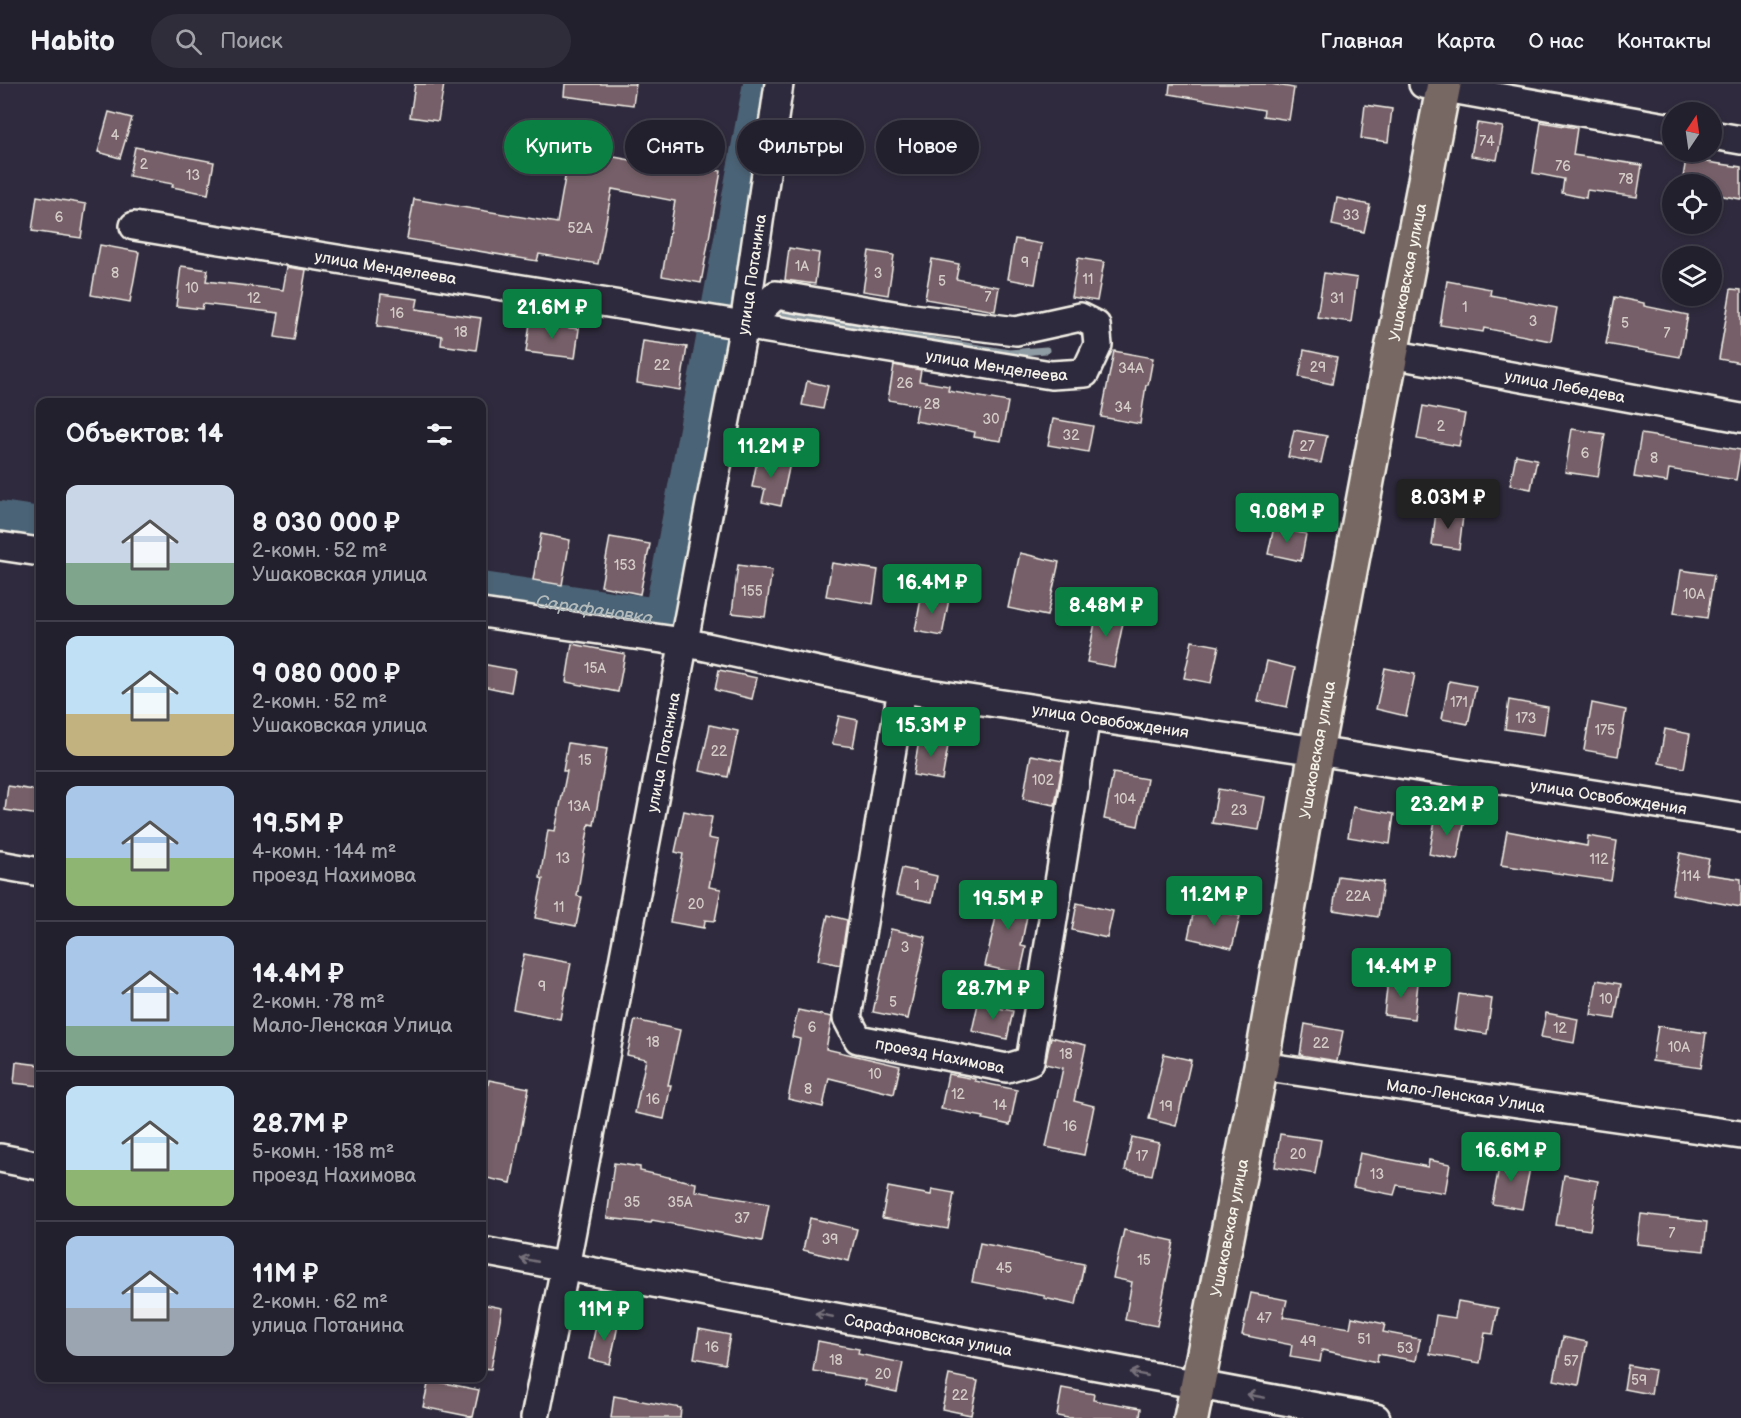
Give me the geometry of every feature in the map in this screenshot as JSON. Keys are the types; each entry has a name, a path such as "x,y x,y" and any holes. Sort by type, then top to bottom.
{"main road":[{"name":"Ушаковская улица","path":"1191,1418 1261,1066 1316,751 1391,354 1437,85"}],"street":[{"name":"улица Потанина","path":"535,1418 744,325 779,84"},
{"path":"1437,85 1662,126"},
{"path":"1722,137 1741,140"},
{"name":"улица Менделеева","path":"134,226 1051,375 1084,373 1098,345 1096,325 1080,317 1016,331 905,317 776,295 744,325"},
{"name":"улица Лебедева","path":"1391,354 1741,417"},
{"path":"0,546 36,551"},
{"name":"улица Освобождения","path":"486,614 683,642 902,688 1741,817"},
{"name":"проезд Нахимова","path":"902,688 847,1018 858,1040 1007,1068 1030,1061 1086,716"},
{"path":"0,865 36,871"},
{"name":"Мало-Ленская Улица","path":"1261,1066 1741,1135"},
{"path":"0,1158 36,1165"},
{"name":"Сарафановская улица","path":"486,1252 1376,1418"}],"building":[{"path":"415,84 444,84 438,121 410,117"},
{"path":"565,84 636,84 633,105 564,96"},
{"path":"1170,84 1271,84 1294,88 1289,120 1263,116 1264,110 1169,94"},
{"path":"1365,105 1392,109 1388,142 1361,138"},
{"path":"109,112 132,118 120,158 98,152"},
{"path":"1541,122 1577,128 1573,155 1642,165 1637,197 1587,190 1586,198 1562,193 1564,179 1533,173"},
{"path":"1477,123 1503,127 1497,160 1471,156"},
{"path":"135,147 214,162 208,194 172,187 173,184 129,176"},
{"path":"613,157 625,159 625,174 720,174 701,283 662,276 675,201 612,189 598,264 539,254 537,261 407,239 414,199 557,223 566,174 613,174"},
{"path":"1686,162 1707,162 1741,167 1741,199 1722,196 1722,174 1684,174"},
{"path":"37,196 86,204 81,238 32,231"},
{"path":"1337,198 1370,205 1364,232 1332,225"},
{"path":"1015,239 1042,244 1035,284 1008,279"},
{"path":"100,245 139,252 130,302 91,295"},
{"path":"789,248 819,253 815,284 785,280"},
{"path":"869,251 894,255 888,295 863,291"},
{"path":"1078,258 1104,262 1097,301 1071,297"},
{"path":"932,259 959,264 956,279 999,287 995,311 925,299"},
{"path":"181,266 208,270 206,281 283,290 287,267 306,270 294,340 275,337 279,313 203,304 202,309 176,306"},
{"path":"1324,273 1357,278 1351,322 1317,317"},
{"path":"1447,281 1491,289 1490,295 1557,308 1551,341 1484,328 1483,332 1440,325"},
{"path":"1731,289 1741,290 1741,363 1719,359"},
{"path":"381,294 418,299 416,309 481,318 476,350 441,345 442,336 377,326"},
{"path":"1615,297 1688,315 1680,357 1606,344"},
{"path":"530,323 579,329 575,358 526,352"},
{"path":"643,341 687,347 680,390 637,383"},
{"path":"1304,350 1337,357 1332,384 1299,377"},
{"path":"1114,351 1153,358 1140,424 1101,417"},
{"path":"894,365 921,370 919,381 949,386 948,391 1008,402 1001,441 974,437 975,432 915,421 918,405 888,400"},
{"path":"807,381 828,386 823,409 802,405"},
{"path":"1423,406 1465,414 1459,446 1417,439"},
{"path":"1053,419 1093,426 1088,452 1048,445"},
{"path":"1572,429 1605,434 1598,477 1565,472"},
{"path":"1294,430 1327,436 1321,463 1288,457"},
{"path":"1641,434 1741,450 1736,480 1669,469 1667,482 1634,477"},
{"path":"1516,455 1537,459 1531,489 1510,485"},
{"path":"758,456 790,463 781,506 762,502 765,489 752,487"},
{"path":"1436,512 1463,516 1459,549 1432,545"},
{"path":"1274,527 1306,534 1301,561 1268,554"},
{"path":"541,534 570,540 562,585 533,580"},
{"path":"610,537 650,544 640,594 601,586"},
{"path":"1020,553 1059,562 1047,616 1008,608"},
{"path":"832,563 878,570 873,604 826,596"},
{"path":"738,565 772,570 765,617 732,613"},
{"path":"1681,570 1714,575 1707,618 1674,613"},
{"path":"922,593 949,599 942,636 915,631"},
{"path":"1098,608 1125,613 1114,667 1087,662"},
{"path":"1192,641 1219,646 1211,683 1184,678"},
{"path":"572,644 625,654 618,692 566,682"},
{"path":"1267,661 1295,668 1287,707 1258,701"},
{"path":"486,665 515,670 511,692 486,687"},
{"path":"1385,668 1415,674 1406,716 1376,709"},
{"path":"719,670 757,678 752,699 715,690"},
{"path":"1449,681 1476,686 1468,724 1442,719"},
{"path":"1509,700 1548,707 1544,735 1505,729"},
{"path":"1592,703 1626,710 1618,756 1584,750"},
{"path":"839,716 858,720 853,747 832,744"},
{"path":"710,725 738,731 728,777 700,771"},
{"path":"1665,729 1690,734 1684,768 1659,763"},
{"path":"920,735 949,740 942,780 913,775"},
{"path":"568,743 607,749 594,825 589,824 577,896 582,897 576,926 535,918 543,879 540,878 548,830 555,831 567,771 563,771"},
{"path":"1031,755 1063,761 1055,805 1023,799"},
{"path":"1113,773 1147,779 1138,826 1104,819"},
{"path":"8,786 36,790 36,815 5,810"},
{"path":"1218,789 1265,797 1259,830 1212,823"},
{"path":"1353,807 1394,814 1390,844 1348,837"},
{"path":"684,811 712,817 708,838 718,840 709,887 721,889 715,921 705,920 704,928 670,922 683,854 675,852"},
{"path":"1436,815 1465,820 1457,860 1429,854"},
{"path":"1507,831 1587,846 1588,836 1617,841 1611,881 1501,865"},
{"path":"1680,853 1709,859 1706,874 1741,879 1741,907 1672,894"},
{"path":"902,868 937,876 932,902 896,895"},
{"path":"1338,876 1383,882 1378,917 1333,910"},
{"path":"996,888 1031,896 1021,946 1026,947 1020,974 985,966 996,917 990,916"},
{"path":"1077,903 1113,911 1107,938 1072,930"},
{"path":"1195,905 1240,916 1232,948 1188,938"},
{"path":"828,915 847,920 840,965 818,960"},
{"path":"891,929 926,937 908,1019 873,1012"},
{"path":"524,954 571,963 560,1019 513,1009"},
{"path":"1388,979 1418,983 1414,1019 1384,1015"},
{"path":"1597,980 1621,984 1615,1019 1591,1015"},
{"path":"1459,994 1492,999 1487,1034 1454,1029"},
{"path":"978,1004 1013,1011 1007,1039 972,1031"},
{"path":"798,1010 832,1017 826,1049 900,1066 894,1094 829,1078 823,1107 788,1099 800,1039 792,1037"},
{"path":"1546,1013 1578,1019 1574,1043 1541,1037"},
{"path":"635,1020 680,1030 668,1085 671,1085 664,1119 635,1113 646,1059 627,1055"},
{"path":"1305,1024 1343,1031 1337,1061 1300,1055"},
{"path":"1658,1026 1706,1033 1701,1068 1652,1061"},
{"path":"1051,1037 1086,1045 1074,1101 1094,1106 1084,1155 1046,1147 1063,1068 1045,1064"},
{"path":"1164,1054 1191,1060 1176,1126 1149,1119"},
{"path":"16,1062 36,1064 36,1086 14,1083"},
{"path":"948,1074 1017,1090 1010,1125 983,1119 984,1117 941,1109"},
{"path":"489,1080 529,1088 511,1183 486,1178 486,1095"},
{"path":"1280,1134 1321,1140 1315,1174 1275,1167"},
{"path":"1132,1137 1159,1143 1152,1175 1125,1170"},
{"path":"1360,1153 1428,1167 1429,1160 1450,1164 1445,1193 1397,1185 1394,1195 1353,1187"},
{"path":"1501,1157 1531,1163 1522,1209 1492,1204"},
{"path":"614,1163 640,1167 640,1171 696,1183 695,1191 769,1204 762,1241 652,1220 651,1223 607,1218"},
{"path":"1564,1175 1598,1181 1590,1230 1556,1225"},
{"path":"888,1187 931,1195 932,1189 954,1193 948,1229 882,1218"},
{"path":"1641,1214 1707,1222 1704,1251 1637,1244"},
{"path":"810,1218 857,1229 849,1261 803,1250"},
{"path":"1124,1230 1174,1241 1157,1326 1125,1320 1132,1282 1113,1278"},
{"path":"980,1243 1084,1264 1076,1305 1044,1298 1045,1296 972,1282"},
{"path":"1251,1293 1287,1300 1283,1317 1350,1328 1352,1317 1385,1324 1383,1332 1420,1339 1416,1361 1378,1354 1377,1362 1322,1350 1320,1362 1290,1357 1292,1345 1242,1335"},
{"path":"1458,1301 1498,1308 1493,1334 1485,1333 1480,1363 1430,1354 1436,1315 1455,1318"},
{"path":"486,1305 502,1308 491,1369 486,1368"},
{"path":"597,1321 618,1325 610,1364 589,1359"},
{"path":"699,1329 730,1335 725,1364 694,1358"},
{"path":"1563,1337 1587,1342 1579,1385 1554,1380"},
{"path":"818,1341 859,1349 858,1354 903,1363 897,1392 864,1385 865,1380 813,1371"},
{"path":"1628,1365 1655,1370 1651,1394 1624,1389"},
{"path":"949,1375 978,1381 971,1415 942,1409"},
{"path":"429,1382 479,1390 473,1417 423,1407"},
{"path":"1062,1388 1094,1394 1093,1400 1141,1408 1140,1418 1057,1416"},
{"path":"614,1396 681,1408 680,1418 611,1418"}],"waterway":[{"name":"Сарафановка","path":"721,315 764,84"},
{"path":"774,314 1009,353 1046,350"},
{"name":"Сарафановка","path":"486,594 664,620 719,329"},
{"name":"Сарафановка","path":"0,522 36,527"}]}
